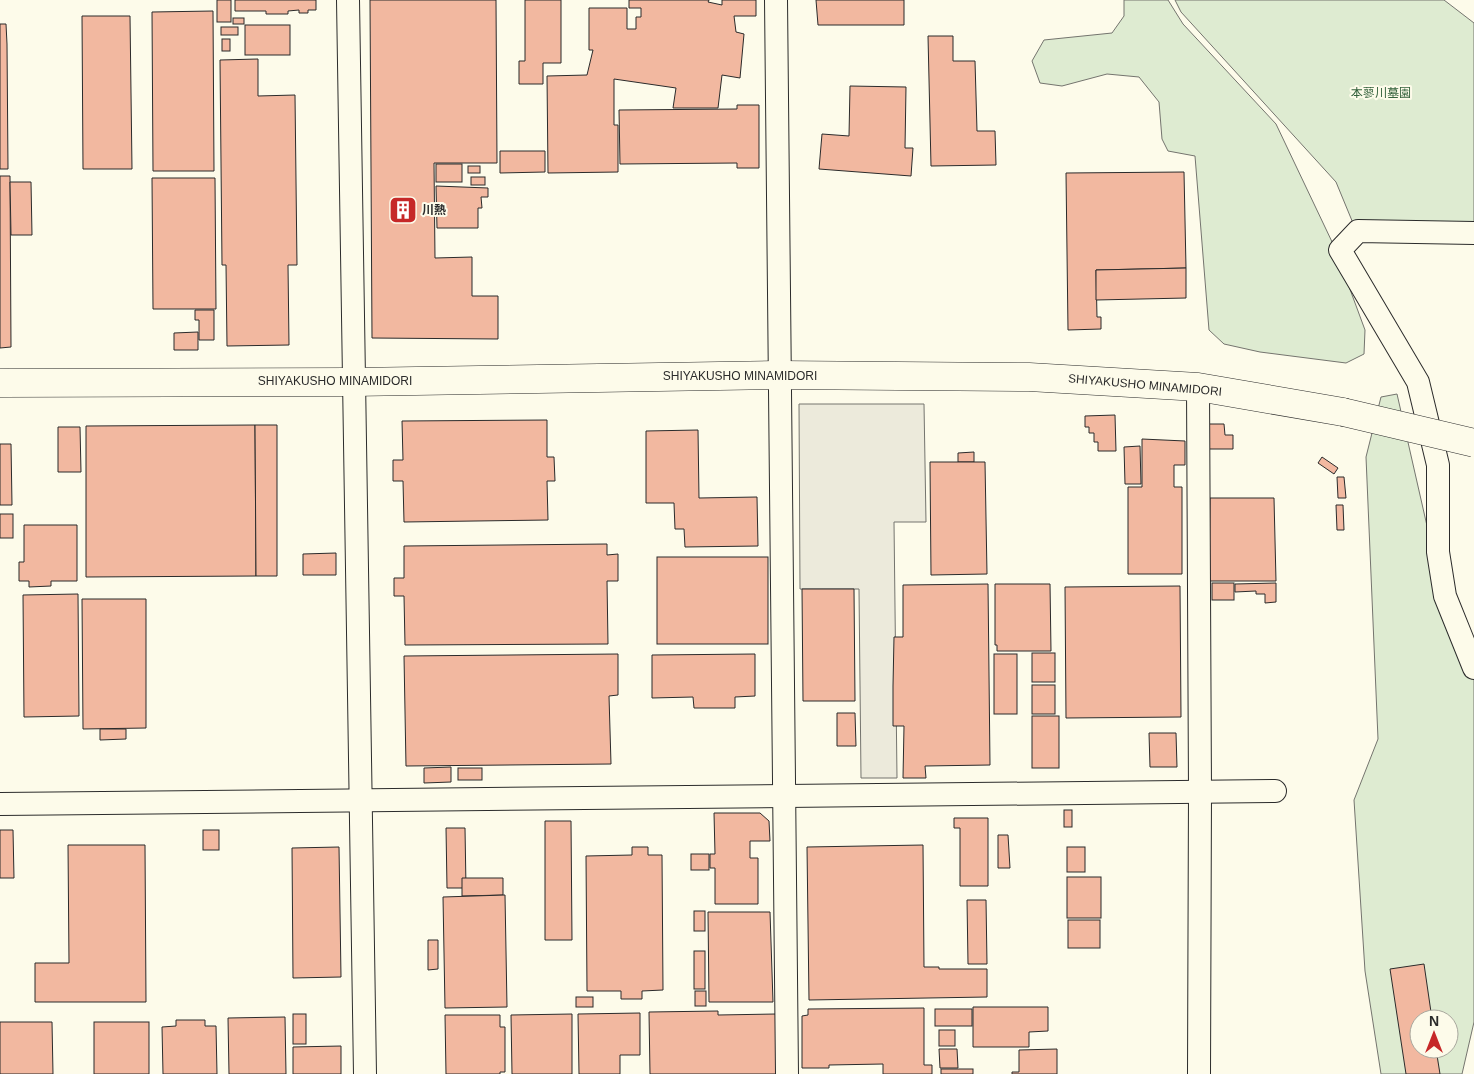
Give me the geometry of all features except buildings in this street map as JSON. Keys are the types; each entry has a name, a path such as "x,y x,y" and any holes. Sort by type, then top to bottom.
{"street":[{"path":"348,0 364,1074"},
{"path":"776,0 787,1074"},
{"path":"1474,233 1358,231 1340,250 1418,382 1438,465 1438,552 1445,596 1474,668"},
{"name":"SHIYAKUSHO MINAMIDORI","path":"0,383 353,382 779,375 1029,377 1198,387 1344,412 1474,443"},
{"path":"1198,387 1200,792 1198,1074"},
{"path":"0,804 1275,791"}],"green space":[{"path":"1124,0 1168,0 1183,24 1276,124 1334,246 1365,330 1364,354 1346,363 1260,352 1224,344 1209,330 1195,156 1168,151 1162,139 1159,102 1139,77 1107,74 1062,86 1040,83 1032,61 1044,40 1112,33 1124,16"},
{"name":"本蓼川墓園","path":"1175,0 1444,0 1474,23 1474,232 1355,228 1336,182 1181,12"},
{"path":"1397,394 1430,539 1474,676 1474,1022 1462,1074 1381,1074 1365,971 1354,800 1378,739 1366,457 1381,397"}],"shaded area":[{"path":"799,404 924,404 926,522 894,522 897,778 861,778 859,589 800,589"}],"place":[{"name":"川熱","path":"403,210"}]}
